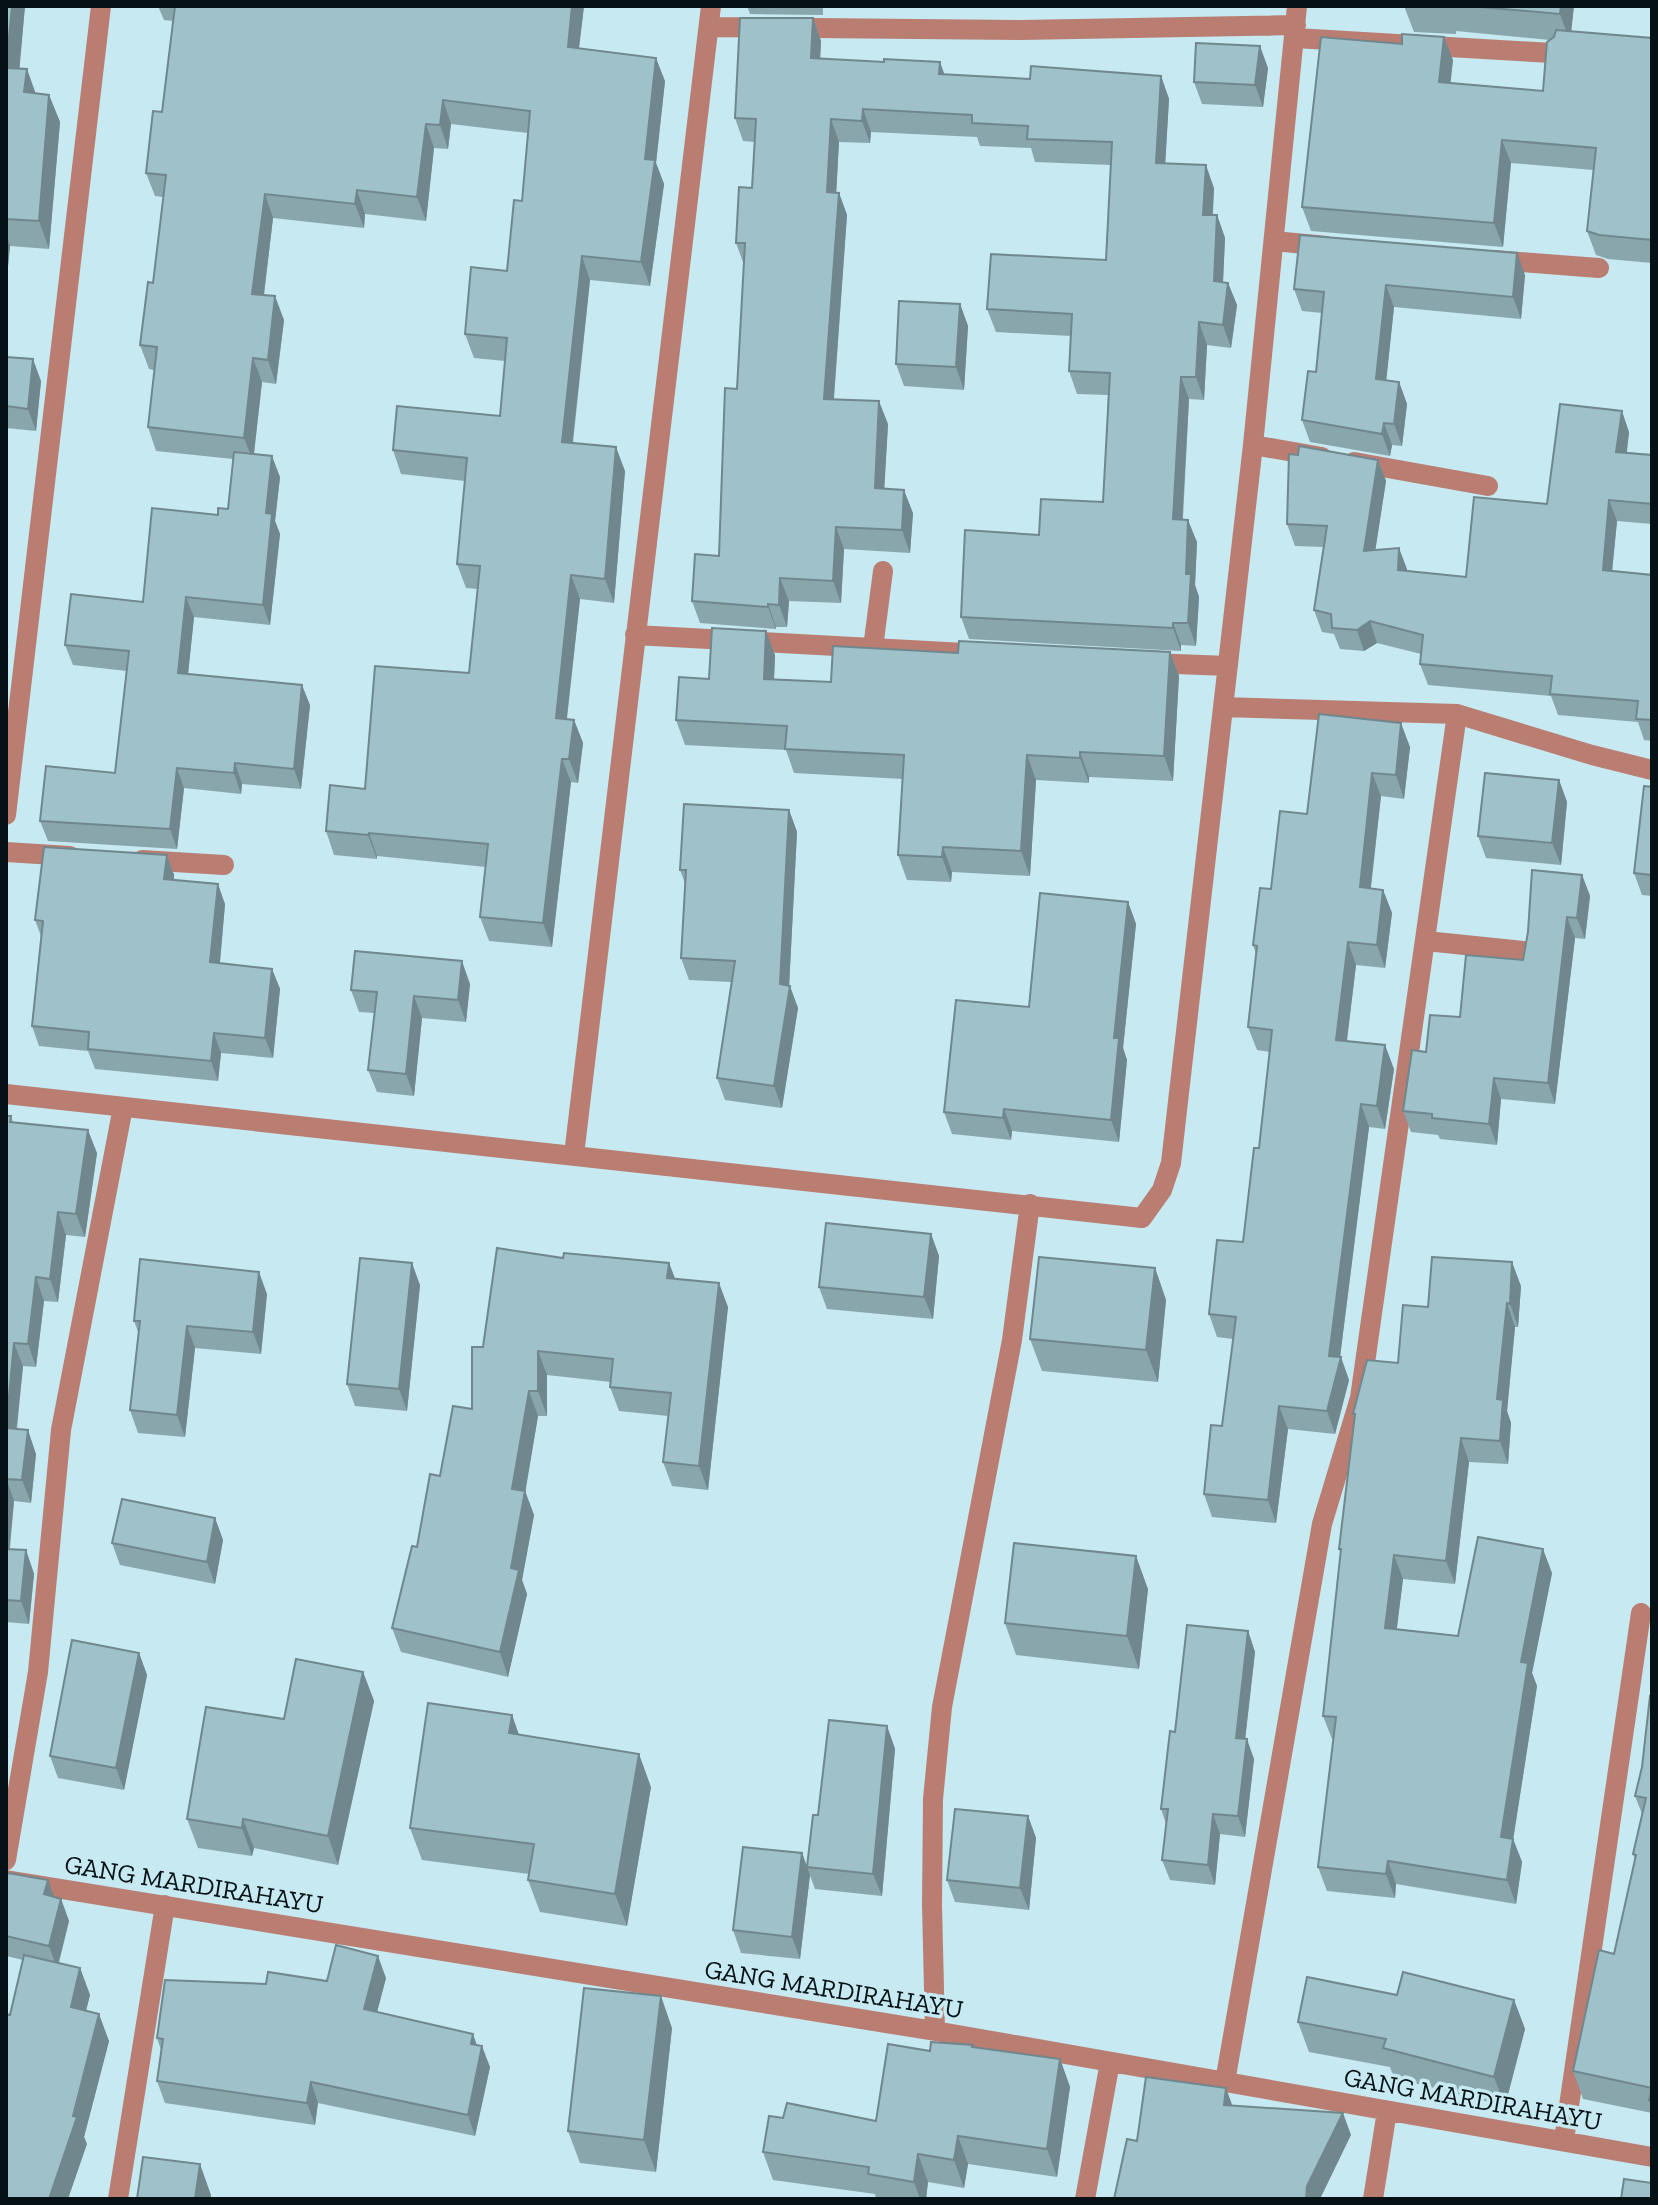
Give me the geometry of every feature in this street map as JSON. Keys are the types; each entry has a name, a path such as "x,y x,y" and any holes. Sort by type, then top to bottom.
{"street":[{"path":"6,815 12,725 101,6"},
{"path":"574,1155 711,6"},
{"path":"709,27 1021,30 1296,23 1552,53"},
{"path":"6,1094 1030,1204 1136,1219 1146,1214 1162,1190 1171,1163 1253,445 1296,23"},
{"path":"1274,241 1351,248"},
{"path":"1475,258 1599,268"},
{"path":"1253,445 1488,486"},
{"path":"873,648 883,571"},
{"path":"635,635 997,654"},
{"path":"1137,662 1228,666"},
{"path":"1223,707 1457,714 1652,770"},
{"path":"1225,2082 1322,1524 1360,1398 1457,714"},
{"path":"6,852 84,857"},
{"path":"115,859 224,865"},
{"path":"1426,941 1523,951"},
{"path":"6,1860 38,1672 61,1430 123,1107"},
{"path":"935,2031 933,1815 942,1707 1012,1340 1030,1204"},
{"path":"1564,2140 1641,1613"},
{"name":"GANG MARDIRAHAYU","path":"6,1880 935,2031 1652,2157"},
{"path":"118,2199 165,1905"},
{"path":"1085,2199 1110,2062"},
{"path":"1373,2199 1387,2111"}],"building":[{"path":"6,6 12,6 6,68"},
{"path":"175,6 572,6 568,47 656,58 645,159 655,160 641,262 582,256 562,442 616,447 605,579 571,575 556,718 574,720 569,759 562,759 543,923 480,917 488,844 326,831 330,785 365,789 375,666 469,673 480,566 457,564 467,458 393,450 397,406 500,416 507,338 465,334 471,267 507,271 514,200 522,201 530,111 443,100 440,125 426,124 417,197 357,190 355,204 265,194 252,294 275,296 268,360 253,358 244,438 148,427 157,347 140,345 148,282 153,283 166,175 146,173 153,111 162,112"},
{"path":"1469,6 1561,6 1560,14"},
{"path":"740,18 813,18 811,58 940,62 939,74 1030,79 1031,66 1161,76 1156,163 1206,165 1203,215 1217,215 1214,281 1228,283 1223,325 1199,322 1196,377 1181,377 1173,519 1188,520 1186,574 1191,574 1188,623 1173,623 1173,628 961,617 965,530 1039,535 1041,499 1103,502 1110,373 1069,371 1072,314 987,309 991,254 1106,260 1112,142 1027,139 1028,126 972,123 972,115 863,109 862,121 831,119 827,192 839,193 824,399 879,401 875,488 904,490 902,530 836,527 833,581 780,578 779,605 768,604 768,607 692,601 695,554 719,556 725,388 737,389 745,243 736,243 739,187 752,188 756,119 735,118"},
{"path":"1556,30 1652,38 1652,240 1587,231 1596,148 1502,140 1494,223 1302,207 1321,37 1402,44 1402,34 1444,37 1439,82 1543,91 1547,42 1554,37"},
{"path":"1196,43 1260,46 1255,85 1194,82"},
{"path":"6,68 27,69 24,92 49,95 39,221 6,219"},
{"path":"1300,235 1517,253 1513,297 1386,285 1376,379 1399,382 1394,424 1384,423 1382,434 1302,420 1308,371 1316,372 1324,292 1294,289"},
{"path":"899,301 960,304 956,367 896,364"},
{"path":"6,357 33,359 28,409 6,406"},
{"path":"1560,404 1622,411 1616,452 1652,455 1652,504 1609,500 1603,570 1652,575 1652,720 1636,719 1638,701 1550,694 1552,676 1420,664 1423,635 1370,621 1357,630 1332,628 1331,614 1314,610 1327,526 1287,524 1289,454 1298,455 1299,446 1378,460 1364,551 1399,548 1398,570 1466,577 1474,497 1547,504"},
{"path":"234,452 272,456 266,513 272,514 263,605 186,597 178,673 302,685 294,769 235,763 234,773 177,768 170,829 40,821 46,766 115,773 129,651 65,645 71,594 143,602 152,508 218,515 218,508 228,509"},
{"path":"712,628 766,631 764,679 831,682 833,646 958,653 959,641 1170,652 1164,756 1080,752 1080,758 1027,755 1021,851 943,847 942,857 898,855 904,755 785,749 787,726 676,720 679,677 709,679"},
{"path":"1319,714 1401,723 1396,775 1372,773 1360,887 1383,890 1377,945 1348,942 1336,1040 1385,1045 1377,1106 1361,1104 1329,1356 1341,1357 1327,1411 1279,1406 1268,1500 1204,1494 1211,1425 1222,1426 1236,1317 1209,1314 1217,1240 1243,1242 1254,1148 1259,1148 1272,1030 1248,1027 1260,888 1271,889 1280,811 1307,814"},
{"path":"1485,773 1559,780 1552,843 1478,836"},
{"path":"1644,786 1652,787 1652,875 1634,873"},
{"path":"684,804 789,810 780,984 790,986 774,1086 717,1078 735,961 681,958 686,870 680,870"},
{"path":"44,847 167,855 164,879 218,884 210,962 272,969 265,1038 214,1033 211,1061 88,1049 89,1032 32,1026 43,921 35,920"},
{"path":"1532,870 1582,875 1577,918 1567,917 1548,1083 1494,1078 1489,1124 1432,1118 1432,1114 1403,1111 1412,1050 1426,1052 1430,1015 1460,1017 1466,955 1523,960"},
{"path":"1040,893 1128,902 1114,1038 1119,1038 1111,1120 1004,1109 1003,1118 944,1112 956,1000 1029,1007"},
{"path":"355,951 462,961 458,1000 414,996 406,1074 368,1070 377,992 351,990"},
{"path":"6,1116 11,1116 10,1122 88,1130 76,1214 58,1212 50,1279 36,1277 28,1344 14,1343 6,1427"},
{"path":"826,1223 931,1234 924,1297 819,1287"},
{"path":"497,1248 563,1258 564,1253 669,1263 667,1278 719,1283 699,1466 663,1462 671,1393 610,1387 613,1359 538,1351 538,1391 529,1391 512,1489 525,1491 511,1568 519,1570 500,1652 392,1628 412,1546 417,1547 430,1474 440,1476 453,1406 472,1409 472,1347 483,1347"},
{"path":"1039,1257 1155,1268 1146,1350 1030,1339"},
{"path":"1432,1257 1512,1262 1510,1304 1507,1303 1497,1399 1503,1400 1500,1441 1461,1438 1446,1561 1394,1555 1385,1628 1458,1636 1478,1537 1543,1549 1521,1662 1528,1663 1501,1837 1513,1839 1507,1880 1388,1861 1386,1874 1318,1867 1336,1717 1323,1716 1353,1414 1367,1360 1398,1363 1403,1305 1428,1307"},
{"path":"360,1258 412,1263 399,1389 347,1384"},
{"path":"140,1259 259,1272 253,1332 187,1326 177,1415 130,1410 140,1321 134,1321"},
{"path":"6,1428 28,1430 22,1480 6,1479"},
{"path":"122,1499 215,1518 207,1562 112,1543"},
{"path":"1014,1543 1136,1556 1127,1636 1005,1623"},
{"path":"6,1549 26,1550 21,1601 6,1600"},
{"path":"1187,1625 1248,1631 1236,1738 1247,1739 1238,1816 1213,1814 1208,1865 1162,1860 1168,1809 1161,1809 1170,1731 1175,1732"},
{"path":"72,1640 139,1653 116,1768 50,1756"},
{"path":"296,1659 363,1672 328,1836 243,1819 242,1828 187,1819 206,1707 284,1719"},
{"path":"1650,1696 1652,2088 1573,2071 1599,1950 1614,1954 1636,1855 1633,1854 1646,1798 1635,1796 1642,1767"},
{"path":"428,1703 512,1715 509,1733 639,1754 615,1894 528,1880 534,1844 410,1828"},
{"path":"829,1720 887,1726 873,1874 807,1867 813,1815 818,1815"},
{"path":"955,1809 1028,1816 1020,1888 947,1880"},
{"path":"743,1847 802,1853 792,1937 733,1930"},
{"path":"8,1873 48,1880 44,1894 61,1899 49,1946 6,1936"},
{"path":"336,1945 378,1956 364,2009 473,2034 471,2044 482,2046 468,2115 311,2082 307,2103 157,2081 163,2039 157,2038 165,1980 266,1984 268,1972 327,1981"},
{"path":"24,1955 80,1968 71,2007 99,2014 73,2116 77,2117 49,2199 6,2199 6,2014 10,2015"},
{"path":"1403,1972 1514,2000 1494,2077 1383,2048 1386,2039 1298,2022 1307,1977 1397,1995"},
{"path":"584,1988 661,1996 644,2140 568,2131"},
{"path":"931,2042 973,2045 1060,2059 1047,2149 958,2136 954,2160 918,2154 914,2182 868,2174 869,2167 763,2152 769,2116 783,2118 787,2103 876,2121 888,2044 930,2051"},
{"path":"1146,2077 1226,2088 1224,2105 1343,2113 1307,2186 1306,2199 1114,2199 1127,2139 1137,2141"},
{"path":"143,2157 200,2164 195,2199 137,2199"},
{"path":"1624,2179 1652,2183 1652,2199 1621,2199"}]}
